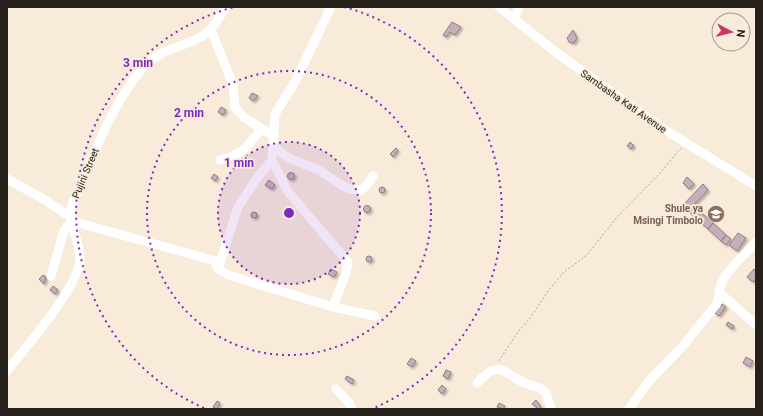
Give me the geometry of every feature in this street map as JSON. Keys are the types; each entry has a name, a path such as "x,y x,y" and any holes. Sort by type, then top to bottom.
{"street":[{"name":"Pujini Street","path":"7,371 55,310 79,266 78,246 70,218 72,202 94,152 134,80 145,66 156,57 197,39 210,30 226,7"},
{"path":"331,7 295,82 275,114 272,160 288,192 348,262 346,273 333,307"},
{"name":"Sambasha Kati Avenue","path":"499,7 557,53 662,128 685,143 737,172 756,186"},
{"path":"514,18 519,7"},
{"path":"210,30 233,85 235,108 274,141 287,158 319,171 339,186 346,189 361,190 367,185 373,176"},
{"path":"220,160 239,155 245,150 261,129"},
{"path":"218,269 238,206 257,178 272,160"},
{"path":"7,179 42,198 70,218 215,261 218,269 236,278 264,284 333,307 375,316"},
{"path":"51,276 64,231 70,218"},
{"path":"629,409 649,380 682,347 716,305 720,293 719,288 723,280 756,242"},
{"path":"720,293 756,326"},
{"path":"477,383 485,375 495,370 508,372 524,383 542,390 547,396 551,409"},
{"path":"336,390 350,404 352,409"}],"path":[{"path":"495,370 517,333 531,317 548,291 564,272 587,255 618,216 660,173 685,143"}],"building":[{"path":"452,22 461,27 455,35 450,32 446,37 443,35"},
{"path":"573,30 577,38 574,43 569,42 567,38"},
{"path":"252,93 258,96 253,101 249,98"},
{"path":"221,107 226,110 223,115 218,112"},
{"path":"630,142 634,146 631,149 627,146"},
{"path":"396,148 398,150 393,157 390,154"},
{"path":"291,172 294,173 294,179 291,180 288,179 287,176 288,173"},
{"path":"214,174 218,177 215,181 211,178"},
{"path":"687,177 694,184 689,189 683,183"},
{"path":"269,180 275,185 272,189 265,185"},
{"path":"703,184 708,190 688,211 682,206"},
{"path":"382,187 385,190 382,193 379,190"},
{"path":"367,205 370,206 370,212 367,213 364,212 363,209 364,206"},
{"path":"695,207 713,223 708,229 690,213"},
{"path":"254,212 257,215 254,218 251,215"},
{"path":"713,223 726,235 721,241 708,229"},
{"path":"738,233 746,238 737,251 729,245"},
{"path":"726,235 731,239 726,245 721,241"},
{"path":"369,256 372,259 369,262 366,259"},
{"path":"331,269 337,272 334,277 328,274"},
{"path":"754,269 756,271 756,278 753,282 747,277"},
{"path":"43,275 46,277 44,284 39,279"},
{"path":"53,286 58,290 55,294 50,290"},
{"path":"722,304 726,307 719,316 715,313"},
{"path":"728,322 734,326 732,329 726,325"},
{"path":"746,357 753,361 750,367 743,363"},
{"path":"411,358 416,361 412,367 407,364"},
{"path":"446,370 451,372 448,379 443,376"},
{"path":"347,376 354,380 352,384 345,379"},
{"path":"442,385 446,389 442,394 438,390"},
{"path":"536,400 541,407 539,409 532,404"},
{"path":"217,401 220,403 217,409 213,407"},
{"path":"499,403 505,406 503,409 497,407"}],"place":[{"name":"Shule ya Msingi Timbolo","path":"716,214"}]}
